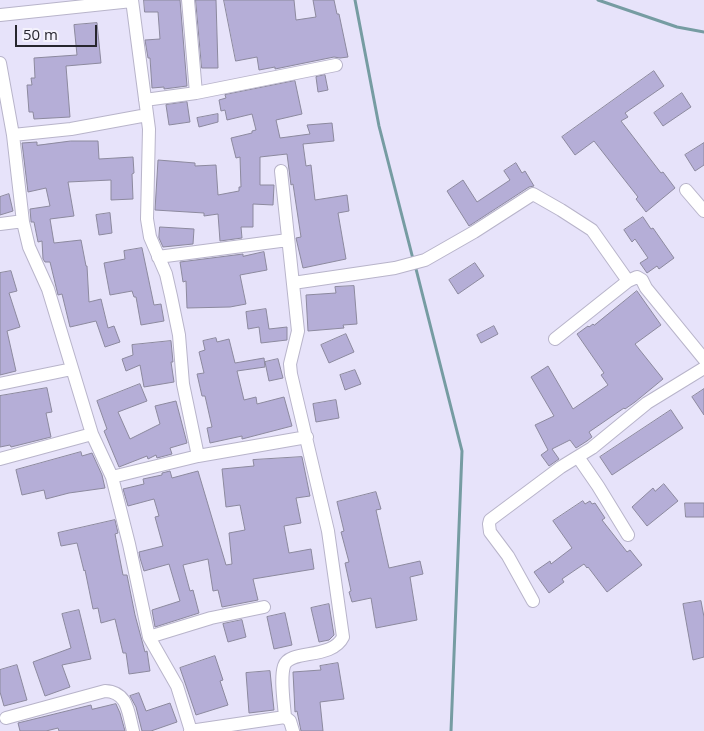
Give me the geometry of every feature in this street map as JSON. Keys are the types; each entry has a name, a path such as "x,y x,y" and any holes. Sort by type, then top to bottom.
{"street":[{"path":"0,15 132,0 147,114 148,219 150,237 166,274 179,335 182,384 198,456"},
{"path":"188,0 196,92"},
{"path":"0,63 2,89 13,135 23,222 29,246 48,289 92,434 112,477 150,638 177,686 191,731 285,717"},
{"path":"145,100 336,65"},
{"path":"13,135 71,130 147,114"},
{"path":"281,171 298,331 290,364 328,531 343,637 340,644 332,650 289,660 284,665 285,717 290,722 293,731"},
{"path":"686,190 704,211"},
{"path":"292,283 395,268 425,260 474,232 533,194 592,230 628,281"},
{"path":"0,224 23,222"},
{"path":"158,257 288,240"},
{"path":"555,339 628,281 638,277 704,360"},
{"path":"533,600 508,556 490,532 489,524 495,516 561,467 613,432 647,403 704,368"},
{"path":"0,384 72,369"},
{"path":"0,459 92,434"},
{"path":"112,477 198,456 307,437"},
{"path":"578,457 628,535"},
{"path":"150,638 211,618 264,607"},
{"path":"6,718 105,691 115,692 122,696 125,702 133,731"}],"building":[{"path":"144,0 180,0 187,86 164,89 164,87 152,88 150,58 148,58 145,40 160,39 158,12 145,12"},
{"path":"196,0 216,0 218,68 202,68"},
{"path":"224,0 294,0 296,20 316,17 313,0 334,0 337,14 339,14 348,57 334,57 275,69 275,67 259,70 257,57 236,61"},
{"path":"97,23 101,63 66,66 70,117 34,119 33,112 29,112 27,85 32,85 31,78 35,78 34,58 77,55 74,25"},
{"path":"654,71 664,86 625,113 628,117 621,121 675,188 646,212 636,199 638,197 594,141 575,155 562,137"},
{"path":"325,75 328,90 318,92 316,77"},
{"path":"295,81 302,114 276,120 280,138 310,134 307,125 332,123 334,141 303,144 306,166 311,165 315,200 347,195 349,211 338,213 346,259 303,268 296,238 301,237 287,154 260,157 260,185 274,185 273,205 253,204 253,227 241,227 242,238 220,241 218,214 204,216 204,213 155,210 158,160 195,163 195,166 216,165 218,195 239,191 239,187 241,187 240,157 236,158 231,138 252,133 252,131 256,130 252,114 227,120 225,110 221,111 219,100 226,98 225,95"},
{"path":"682,93 691,107 663,126 654,113"},
{"path":"187,102 190,122 169,125 166,105"},
{"path":"218,114 218,122 199,127 197,118"},
{"path":"71,141 98,141 99,159 133,157 133,199 111,200 111,180 68,182 74,216 50,219 54,243 81,240 87,266 89,302 101,299 108,328 114,326 120,342 105,347 96,321 70,327 62,294 58,295 50,262 45,262 43,259 42,241 38,242 34,222 31,222 30,209 50,206 46,188 28,192 22,143 37,142 37,145"},
{"path":"704,143 704,165 695,171 685,155"},
{"path":"516,163 522,173 525,171 534,186 529,187 469,226 447,191 463,180 477,202 510,180 504,171"},
{"path":"9,194 13,211 0,215 0,197"},
{"path":"110,213 112,233 99,235 96,215"},
{"path":"643,217 674,258 659,269 657,266 647,273 640,263 648,258 635,239 632,242 624,230"},
{"path":"160,227 194,229 193,244 163,247 159,238"},
{"path":"142,248 154,305 161,304 164,321 141,325 136,297 134,297 132,291 110,295 104,263 125,259 124,251"},
{"path":"264,252 267,270 240,275 246,304 230,307 187,308 186,281 183,282 180,262"},
{"path":"475,263 484,276 458,294 449,280"},
{"path":"11,271 17,291 9,293 20,327 7,331 16,371 0,375 0,273"},
{"path":"354,286 357,324 343,325 344,328 308,331 306,295 336,293 335,287"},
{"path":"637,291 661,325 635,344 663,379 635,402 589,432 592,437 576,448 570,440 552,449 559,459 549,466 541,455 548,450 535,425 554,416 531,377 548,366 573,409 608,385 601,375 604,373 577,334 588,326 594,325"},
{"path":"266,309 269,329 287,327 287,340 261,343 259,327 248,329 246,312"},
{"path":"494,326 498,334 481,343 477,335"},
{"path":"346,334 354,352 329,363 321,345"},
{"path":"216,338 217,342 229,339 235,363 264,358 265,367 237,371 244,400 256,397 257,404 284,397 292,426 242,439 242,436 210,443 207,428 212,427 205,396 202,396 197,374 204,373 199,352 205,350 203,341"},
{"path":"171,341 173,362 171,362 174,382 144,387 140,365 126,371 122,359 133,355 132,345"},
{"path":"278,359 283,378 269,381 265,362"},
{"path":"355,370 361,384 345,390 340,375"},
{"path":"140,384 147,401 118,412 130,439 160,424 155,406 176,401 187,443 170,448 172,454 157,458 156,455 148,459 147,456 119,467 104,431 107,429 97,401"},
{"path":"47,388 52,412 46,413 51,437 11,447 10,445 0,447 0,396"},
{"path":"704,389 704,415 692,397"},
{"path":"336,400 339,418 316,422 313,404"},
{"path":"671,410 683,428 612,475 600,457"},
{"path":"81,452 82,456 92,453 102,475 105,488 69,493 46,499 44,490 22,495 16,470"},
{"path":"302,457 310,496 296,498 301,523 284,526 289,553 311,549 314,569 253,579 258,600 222,607 218,590 213,591 208,559 183,565 190,591 193,590 199,613 155,627 152,610 180,601 169,564 144,571 140,558 139,552 163,546 155,517 159,516 154,499 128,506 123,489 144,484 143,479 162,475 162,473 170,471 172,478 198,471 226,565 232,564 229,533 245,530 240,505 226,507 222,469 254,466 253,460"},
{"path":"664,484 678,501 647,526 632,507 653,488 655,491"},
{"path":"376,492 381,509 376,510 389,568 420,561 423,574 410,577 417,620 376,628 371,598 352,602 345,563 349,562 341,532 344,531 337,502"},
{"path":"583,501 585,504 590,501 592,504 595,503 605,518 602,520 627,552 630,550 642,565 607,592 584,564 562,579 564,582 549,593 534,572 550,561 551,564 572,548 553,521"},
{"path":"685,503 704,503 704,517 686,517"},
{"path":"115,520 118,533 115,534 123,575 127,575 135,615 145,652 147,651 150,671 129,674 126,653 123,653 115,619 101,623 98,608 93,609 77,543 61,546 58,533"},
{"path":"701,601 704,617 704,657 693,660 683,604"},
{"path":"329,604 334,635 329,640 319,642 311,608"},
{"path":"79,610 91,659 62,665 70,687 45,696 33,662 71,648 62,614"},
{"path":"285,613 292,645 274,649 267,617"},
{"path":"242,620 246,637 228,642 223,624"},
{"path":"215,656 223,680 220,681 228,705 196,715 180,668"},
{"path":"338,663 344,699 320,702 323,731 301,731 297,711 295,712 293,672 321,670 320,666"},
{"path":"17,665 27,700 4,706 0,692 0,670"},
{"path":"270,671 274,710 249,713 246,673"},
{"path":"139,693 146,711 170,703 177,722 151,731 142,731 136,707 130,696"},
{"path":"116,704 125,731 59,731 58,728 46,731 20,731 18,723 91,705 92,709"}],"waterway":[{"path":"355,0 379,126 413,259"},
{"path":"598,0 677,27 704,32"},
{"path":"415,265 462,451 451,731"}]}
